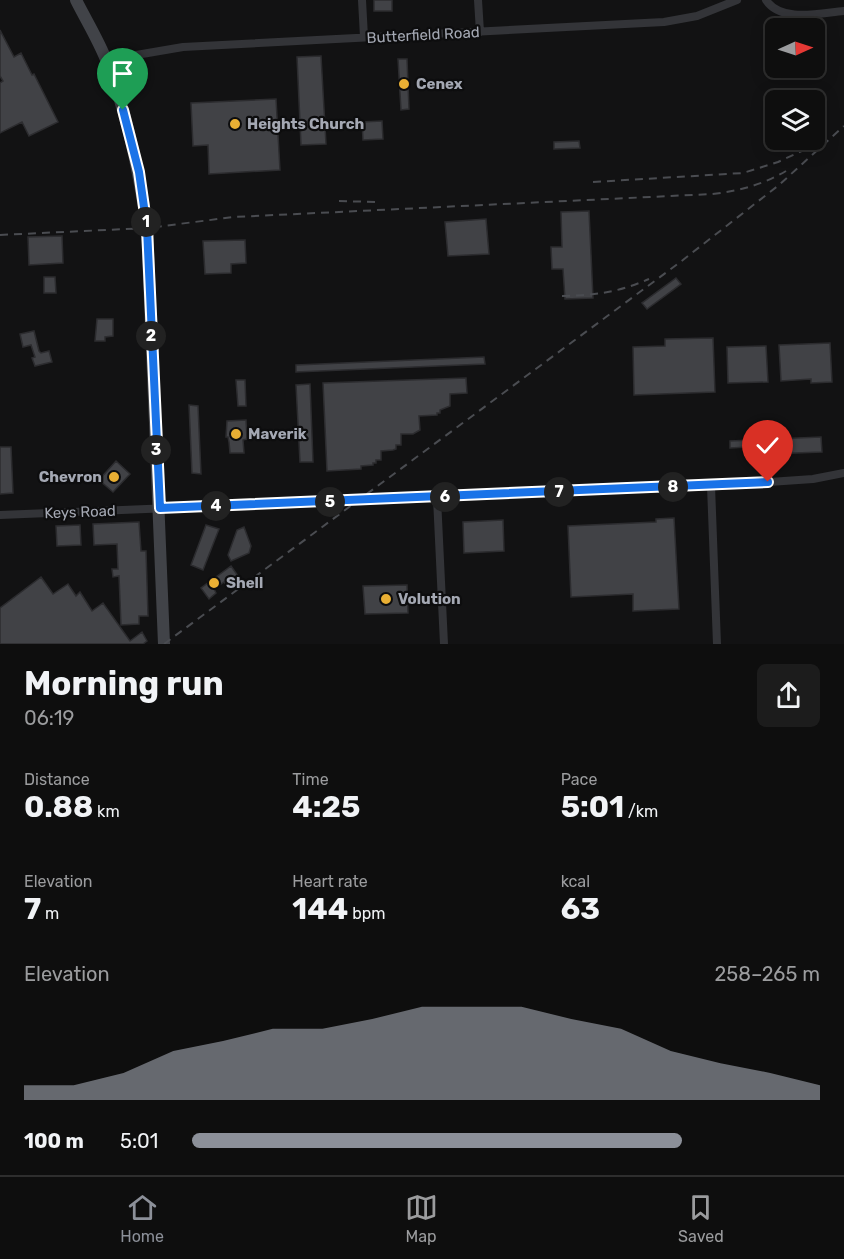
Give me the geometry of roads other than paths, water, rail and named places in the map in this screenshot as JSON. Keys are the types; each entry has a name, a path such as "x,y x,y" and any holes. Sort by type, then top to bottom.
{"main road":[{"path":"76,0 107,60 126,118 139,172 147,228 164,644"}],"street":[{"path":"363,0 364,37"},
{"path":"478,0 480,32"},
{"name":"Butterfield Road","path":"107,60 183,47 664,22 697,16 738,0"},
{"path":"766,0 776,11 786,14 844,11"},
{"name":"Keys Road","path":"0,515 711,486 813,479 844,473"},
{"path":"711,486 717,644"},
{"path":"437,498 444,644"}],"railway":[{"path":"164,644 679,263 779,185 844,126"},
{"path":"593,182 743,173 778,162 804,150"},
{"path":"0,235 147,228 234,217 712,194 750,187 786,171"},
{"path":"339,201 375,202"},
{"path":"562,296 606,292 649,279"}],"place":[{"name":"Cenex","path":"404,84"},
{"name":"Heights Church","path":"235,124"},
{"name":"Maverik","path":"236,434"},
{"name":"Chevron","path":"114,477"},
{"name":"Shell","path":"214,583"},
{"name":"Volution","path":"386,599"}]}
